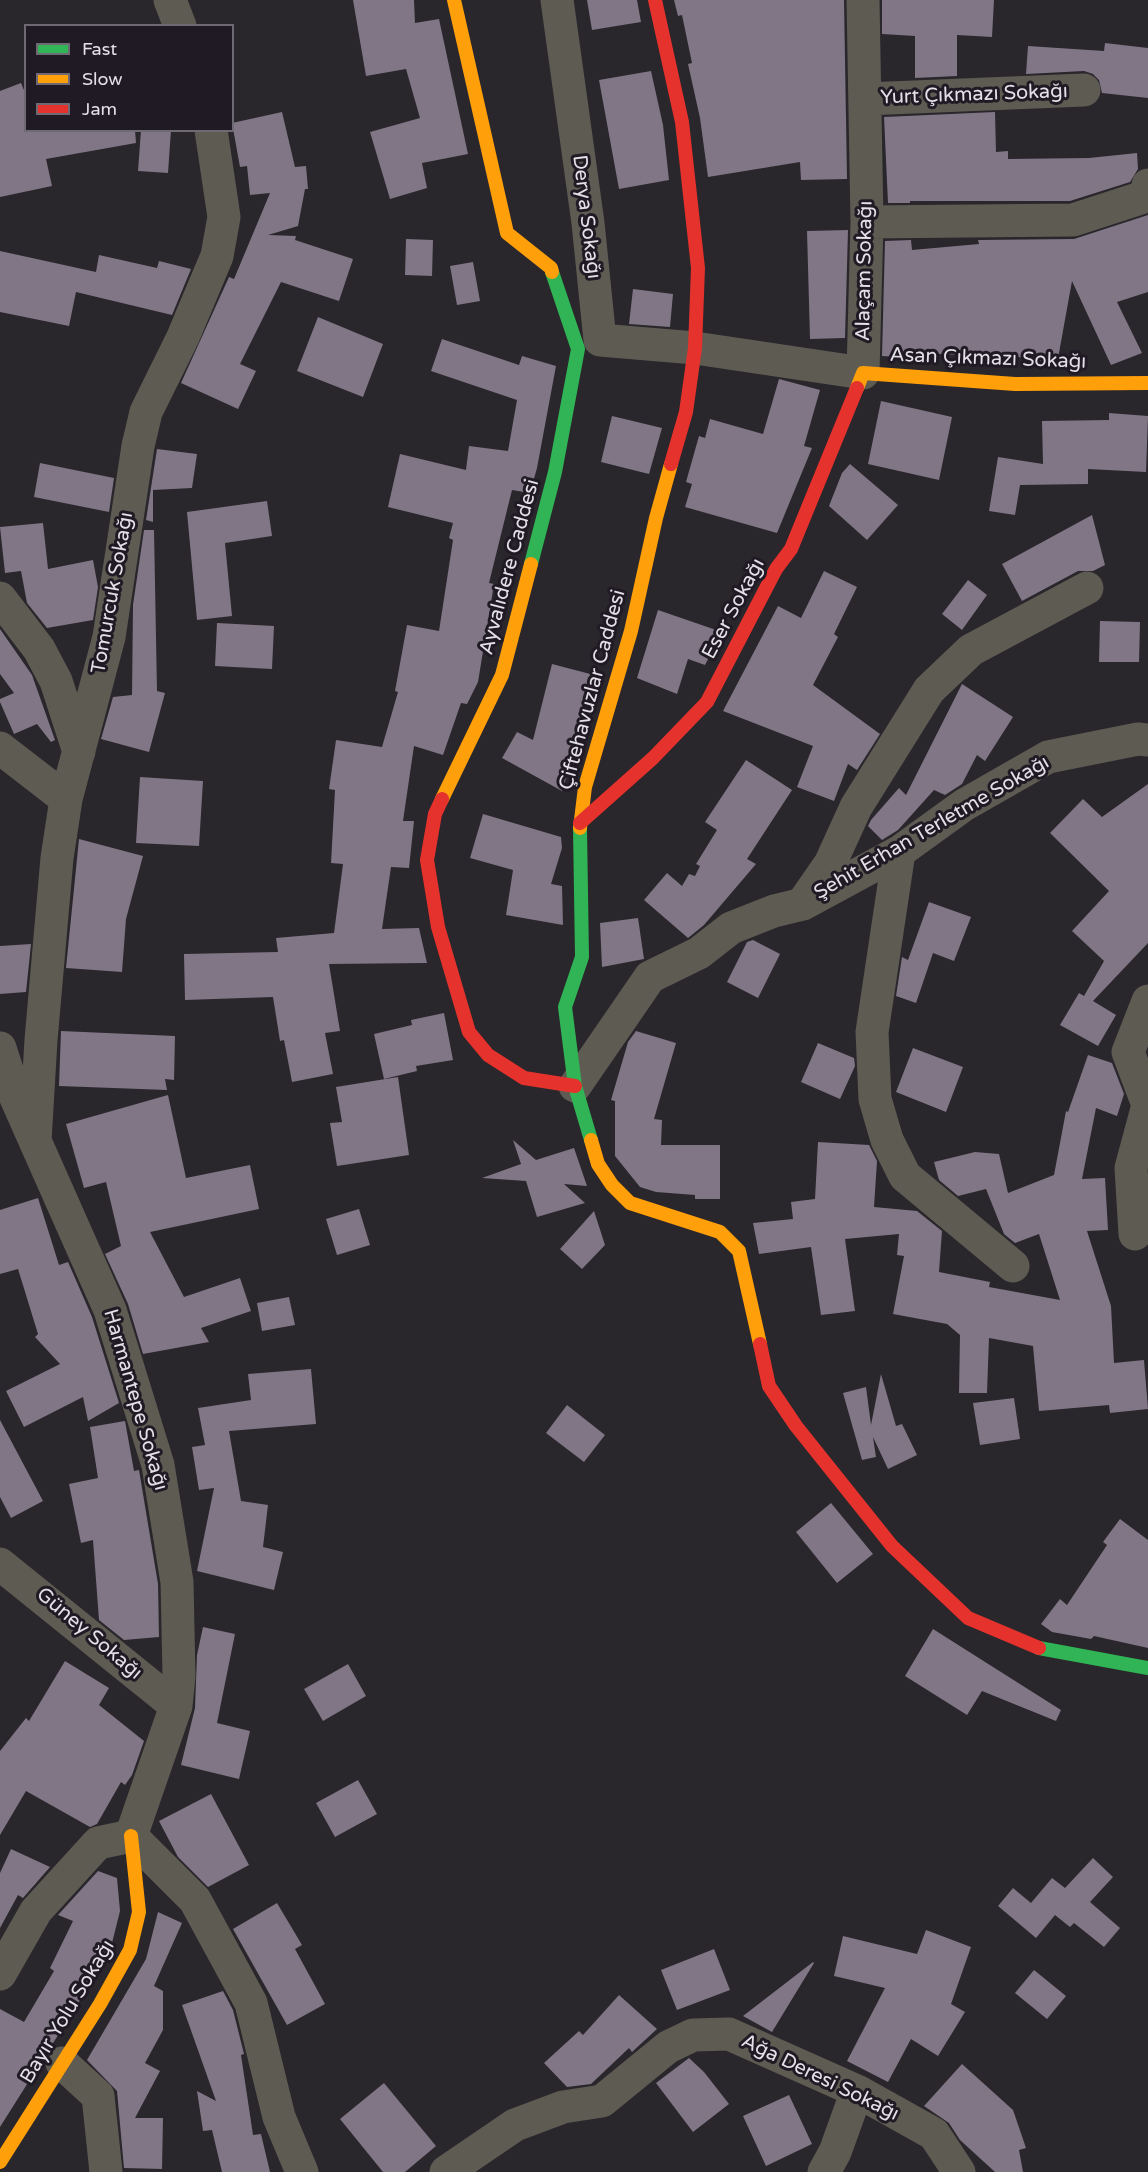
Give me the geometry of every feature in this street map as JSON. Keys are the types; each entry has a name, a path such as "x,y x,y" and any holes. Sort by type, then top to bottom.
{"street":[{"path":"170,0 179,24"},
{"name":"Ayvalıdere Caddesi","path":"454,0 474,97 507,233 551,268 589,345 502,675 435,814 427,860 438,927 469,1032 488,1055 524,1078 575,1086"},
{"name":"Derya Sokağı","path":"557,0 588,223 589,345"},
{"name":"Çiftehavuzlar Caddesi","path":"655,0 684,145 698,268 696,348 686,412 656,518 631,631 585,787 580,824 582,957 565,1007 575,1086 598,1164 612,1185 630,1203 720,1232 739,1251 769,1386 796,1426 892,1546 968,1618 1031,1647 1148,1668"},
{"name":"Alaçam Sokağı","path":"863,0 867,222 863,373"},
{"name":"Yurt Çıkmazı Sokağı","path":"865,99 1083,90"},
{"name":"Tomurcuk Sokağı","path":"35,1141 57,858 66,799 109,637 138,446 146,412 183,337 217,256 224,217 211,132"},
{"path":"867,222 1073,220 1147,196 1148,185"},
{"path":"589,345 696,348 863,373"},
{"name":"Asan Çıkmazı Sokağı","path":"863,373 1015,384 1148,383"},
{"name":"Eser Sokağı","path":"580,824 653,758 707,702 776,568 792,549 863,373"},
{"path":"803,904 830,864 856,807 928,690 971,650 1086,588"},
{"path":"0,598 39,649 56,681 80,752"},
{"name":"Şehit Erhan Terletme Sokağı","path":"575,1086 650,977 699,953 731,928 774,911 803,904 899,852 964,804 1047,757 1138,739 1148,740"},
{"path":"0,748 66,799"},
{"path":"899,852 872,1032 875,1099 887,1140 905,1176 1013,1266"},
{"path":"1135,1234 1131,1168 1148,1105 1128,1052 1148,1001"},
{"name":"Harmantepe Sokağı","path":"0,1048 16,1098 110,1310 158,1465 177,1582 179,1676 176,1706 131,1836"},
{"name":"Güney Sokağı","path":"0,1564 176,1706"},
{"path":"0,1974 36,1911 98,1843 131,1836 195,1900 251,2003 279,2117 302,2172"},
{"name":"Bayır Yolu Sokağı","path":"0,2162 130,1950 139,1912 131,1836"},
{"name":"Ağa Deresi Sokağı","path":"446,2172 515,2125 563,2107 602,2101 668,2047 693,2035 729,2034 857,2091 934,2134 959,2172"},
{"path":"62,2063 98,2096 106,2172"},
{"path":"824,2172 835,2152 857,2091"}],"building":[{"path":"353,0 414,0 415,23 439,19 468,154 422,163 427,188 390,199 370,132 420,118 406,69 366,76"},
{"path":"587,0 637,0 641,22 592,30"},
{"path":"674,0 844,0 847,179 801,180 800,162 708,177 700,118 688,64 692,63 682,15 678,16"},
{"path":"882,0 994,0 992,37 957,35 957,76 915,78 915,36 882,34"},
{"path":"1105,43 1148,48 1148,98 1102,93 1099,80 1093,74 1084,71 1026,74 1028,46 1104,51"},
{"path":"651,71 663,125 669,180 619,189 599,80"},
{"path":"21,83 24,90 24,132 135,132 136,143 46,159 52,186 0,197 0,91"},
{"path":"282,112 295,167 306,166 308,189 305,189 298,226 268,235 296,236 295,240 353,259 339,301 281,282 240,364 256,371 238,409 181,383 229,277 234,279 270,193 250,195 247,166 240,167 234,123"},
{"path":"995,112 996,152 1008,151 1008,159 1089,158 1137,153 1138,169 1130,182 1070,201 888,203 884,117"},
{"path":"141,132 171,132 168,173 138,171"},
{"path":"1148,215 1148,292 1117,302 1142,353 1111,365 1072,281 1057,364 1013,356 1012,365 966,362 967,355 916,353 916,358 882,356 885,241 911,240 912,250 979,244 978,240 1074,239"},
{"path":"848,230 845,338 810,339 807,231"},
{"path":"406,239 433,240 432,276 405,275"},
{"path":"0,251 96,272 99,255 157,268 159,261 191,269 172,315 76,292 69,326 0,312"},
{"path":"473,262 480,301 457,305 450,266"},
{"path":"633,289 673,294 670,327 629,324"},
{"path":"318,317 383,344 363,397 297,371"},
{"path":"442,339 519,365 522,356 556,366 537,468 530,493 512,490 489,583 494,584 478,682 467,704 461,703 443,755 414,746 403,821 414,821 409,868 391,867 382,929 419,928 427,963 329,964 340,1031 325,1033 333,1074 292,1082 284,1040 280,1041 273,997 185,1000 184,954 278,952 276,938 334,933 343,864 331,863 335,790 329,789 336,740 382,747 398,692 395,691 407,625 439,631 453,540 449,538 453,523 388,507 400,454 466,470 469,446 508,451 517,400 431,371"},
{"path":"779,379 820,390 804,446 812,448 777,533 685,507 692,484 686,482 699,436 705,438 710,419 763,434"},
{"path":"881,401 952,417 939,480 868,464"},
{"path":"1109,413 1148,416 1146,472 1088,469 1088,484 1020,485 1015,515 989,511 998,457 1043,464 1042,421 1109,420"},
{"path":"612,416 662,428 649,474 601,462"},
{"path":"157,449 197,454 192,488 153,490 153,522 146,520"},
{"path":"40,463 114,478 109,512 34,497"},
{"path":"850,464 898,505 867,540 829,506 842,473"},
{"path":"267,501 272,536 225,543 232,616 197,620 187,512"},
{"path":"1092,515 1105,565 1093,571 1078,571 1022,601 1002,564"},
{"path":"43,523 48,569 93,560 98,587 93,620 47,628 27,603 21,571 5,573 0,527"},
{"path":"144,530 154,530 157,691 165,693 149,752 101,739 113,697 132,695 133,605"},
{"path":"824,571 857,587 834,634 838,637 813,685 880,734 857,770 848,764 834,801 797,787 813,746 723,711 778,606 801,618"},
{"path":"968,580 987,595 962,630 942,614"},
{"path":"658,610 722,632 705,665 688,659 677,694 637,678"},
{"path":"1100,621 1140,622 1139,662 1099,662"},
{"path":"217,623 274,626 272,669 215,666"},
{"path":"0,629 32,675 55,740 51,742 37,724 14,734 0,702 0,699 14,693 0,674"},
{"path":"552,664 598,676 562,791 502,758 517,732 533,740"},
{"path":"962,684 1013,717 985,761 977,755 962,784 945,795 934,790 898,830 882,840 868,826 871,820 899,788 906,795"},
{"path":"746,760 792,790 747,859 756,864 704,925 688,938 644,900 667,873 682,886 689,874 695,876 700,866 696,864 717,830 705,822"},
{"path":"140,777 203,781 199,846 136,843"},
{"path":"1148,784 1148,943 1093,1001 1116,1015 1098,1046 1060,1025 1079,993 1084,996 1104,961 1072,931 1109,891 1050,833 1083,799 1102,817"},
{"path":"483,814 561,837 562,848 551,884 562,886 563,925 506,915 513,870 470,858"},
{"path":"79,839 143,856 126,919 122,972 66,968"},
{"path":"929,902 971,917 954,961 933,953 916,1003 896,996 902,957 908,960"},
{"path":"638,918 644,959 602,967 600,923"},
{"path":"753,940 780,954 758,998 727,982 747,942"},
{"path":"31,944 26,992 0,994 0,946"},
{"path":"444,1013 453,1060 416,1066 417,1071 384,1079 374,1034 412,1025 411,1020"},
{"path":"61,1031 175,1036 174,1080 165,1079 167,1090 59,1086"},
{"path":"636,1031 676,1043 654,1119 662,1120 661,1145 720,1145 720,1199 695,1199 695,1195 656,1192 640,1187 615,1156 615,1101 611,1100 628,1042"},
{"path":"818,1043 854,1058 855,1066 840,1099 801,1082"},
{"path":"913,1048 963,1067 946,1112 896,1092"},
{"path":"1088,1055 1112,1063 1124,1094 1117,1116 1096,1108 1082,1179 1105,1178 1108,1230 1087,1231 1111,1306 1114,1363 1144,1360 1148,1409 1110,1413 1109,1405 1039,1411 1033,1346 989,1338 987,1393 959,1393 960,1335 947,1324 893,1314 904,1256 897,1255 899,1234 845,1239 855,1311 821,1315 811,1247 759,1254 753,1223 793,1219 791,1202 815,1199 818,1142 869,1145 877,1161 874,1207 917,1211 942,1231 939,1272 990,1282 989,1287 1060,1300 1039,1234 1015,1243 1004,1234 986,1189 958,1196 939,1180 934,1162 975,1152 999,1154 1008,1193 1054,1175 1066,1111 1068,1112"},
{"path":"398,1077 409,1155 337,1166 330,1123 342,1122 336,1087"},
{"path":"168,1095 186,1178 250,1165 259,1209 150,1232 184,1297 240,1278 251,1311 201,1328 209,1342 143,1354 128,1304 105,1254 121,1246 106,1182 84,1188 66,1124"},
{"path":"513,1140 536,1160 574,1148 587,1186 564,1184 585,1203 537,1217 526,1181 482,1178 521,1164"},
{"path":"38,1198 59,1265 68,1262 92,1317 119,1403 88,1421 83,1397 24,1427 6,1391 60,1364 35,1337 38,1334 18,1269 0,1274 0,1210"},
{"path":"359,1209 370,1245 337,1255 326,1219"},
{"path":"594,1211 605,1245 582,1269 560,1249"},
{"path":"289,1297 295,1325 262,1331 257,1303"},
{"path":"311,1369 316,1424 229,1431 241,1501 268,1505 263,1547 283,1552 274,1590 197,1571 214,1488 199,1490 192,1447 205,1445 198,1408 251,1400 248,1374"},
{"path":"881,1374 896,1426 902,1424 917,1455 888,1469 873,1437 876,1457 862,1460 843,1393 866,1387 871,1425"},
{"path":"1014,1398 1020,1439 980,1445 973,1403"},
{"path":"567,1405 605,1435 584,1462 546,1433"},
{"path":"0,1420 43,1501 11,1518 0,1497"},
{"path":"125,1421 134,1471 139,1470 158,1584 159,1637 124,1640 99,1620 93,1540 81,1543 69,1484 98,1478 90,1427"},
{"path":"831,1503 873,1554 837,1583 796,1532"},
{"path":"1120,1519 1148,1540 1148,1648 1094,1636 1091,1639 1052,1632 1041,1624 1060,1599 1067,1605 1107,1545 1103,1542"},
{"path":"203,1627 235,1634 217,1723 250,1731 239,1779 181,1765 195,1708 197,1655"},
{"path":"933,1629 1061,1710 1056,1721 982,1691 967,1715 905,1676"},
{"path":"65,1661 109,1688 99,1705 144,1741 132,1775 125,1785 121,1782 97,1824 90,1827 26,1791 0,1835 0,1751 26,1718 29,1721"},
{"path":"348,1664 366,1696 323,1721 304,1689"},
{"path":"358,1780 377,1814 335,1837 316,1803"},
{"path":"211,1794 249,1865 208,1887 178,1857 159,1821"},
{"path":"11,1849 50,1867 23,1898 18,1895 0,1928 0,1873"},
{"path":"1093,1858 1113,1877 1090,1902 1120,1928 1104,1947 1074,1923 1070,1927 1055,1915 1036,1938 998,1906 1013,1888 1031,1903 1052,1878 1065,1888"},
{"path":"98,1871 117,1878 120,1911 112,1943 84,1994 0,2127 0,2009 24,2022 54,1971 50,1968 73,1921 58,1915"},
{"path":"277,1903 302,1945 295,1949 325,2004 287,2025 233,1929"},
{"path":"158,1912 182,1923 154,1986 163,1991 163,2030 145,2063 160,2071 135,2118 163,2118 162,2169 124,2168 117,2091 87,2060 146,1959"},
{"path":"926,1930 971,1947 951,2004 965,2012 938,2056 911,2039 888,2082 847,2061 885,1988 834,1976 843,1936 917,1954"},
{"path":"714,1949 730,1990 677,2010 661,1970"},
{"path":"813,1962 772,2032 743,2016"},
{"path":"1034,1970 1066,1996 1047,2019 1015,1993"},
{"path":"223,1991 233,2010 244,2054 241,2055 253,2135 261,2134 270,2172 222,2172 212,2130 203,2131 197,2091 216,2101 182,2005"},
{"path":"619,1995 657,2029 632,2052 629,2048 591,2084 567,2087 544,2063 579,2031 583,2035"},
{"path":"689,2058 704,2072 729,2104 693,2132 656,2083"},
{"path":"962,2064 1013,2110 1026,2148 1019,2150 1023,2172 995,2172 960,2140 949,2123 924,2106"},
{"path":"384,2083 436,2146 405,2172 383,2172 340,2119"},
{"path":"789,2095 812,2144 766,2166 743,2116"}],"traffic: fast":[{"path":"531,564 555,472 578,349 552,272"},
{"path":"580,828 582,957 565,1007 575,1086 591,1140"},
{"path":"1039,1648 1148,1668"}],"traffic: slow":[{"path":"454,0 507,233 551,268 552,272"},
{"path":"857,388 863,373 1015,384 1148,383"},
{"path":"580,828 585,787 631,631 656,518 671,464"},
{"path":"442,799 502,675 531,564"},
{"path":"591,1140 598,1164 612,1185 630,1203 720,1232 739,1251 760,1344"},
{"path":"0,2162 100,2004 130,1950 139,1912 131,1836"}],"traffic: jam":[{"path":"655,0 682,122 698,268 695,348 686,412 671,464"},
{"path":"580,823 653,758 707,702 776,569 791,549 857,388"},
{"path":"442,799 435,814 427,860 438,927 469,1032 488,1055 524,1078 575,1086"},
{"path":"760,1344 769,1386 796,1426 892,1546 968,1618 1039,1648"}]}
